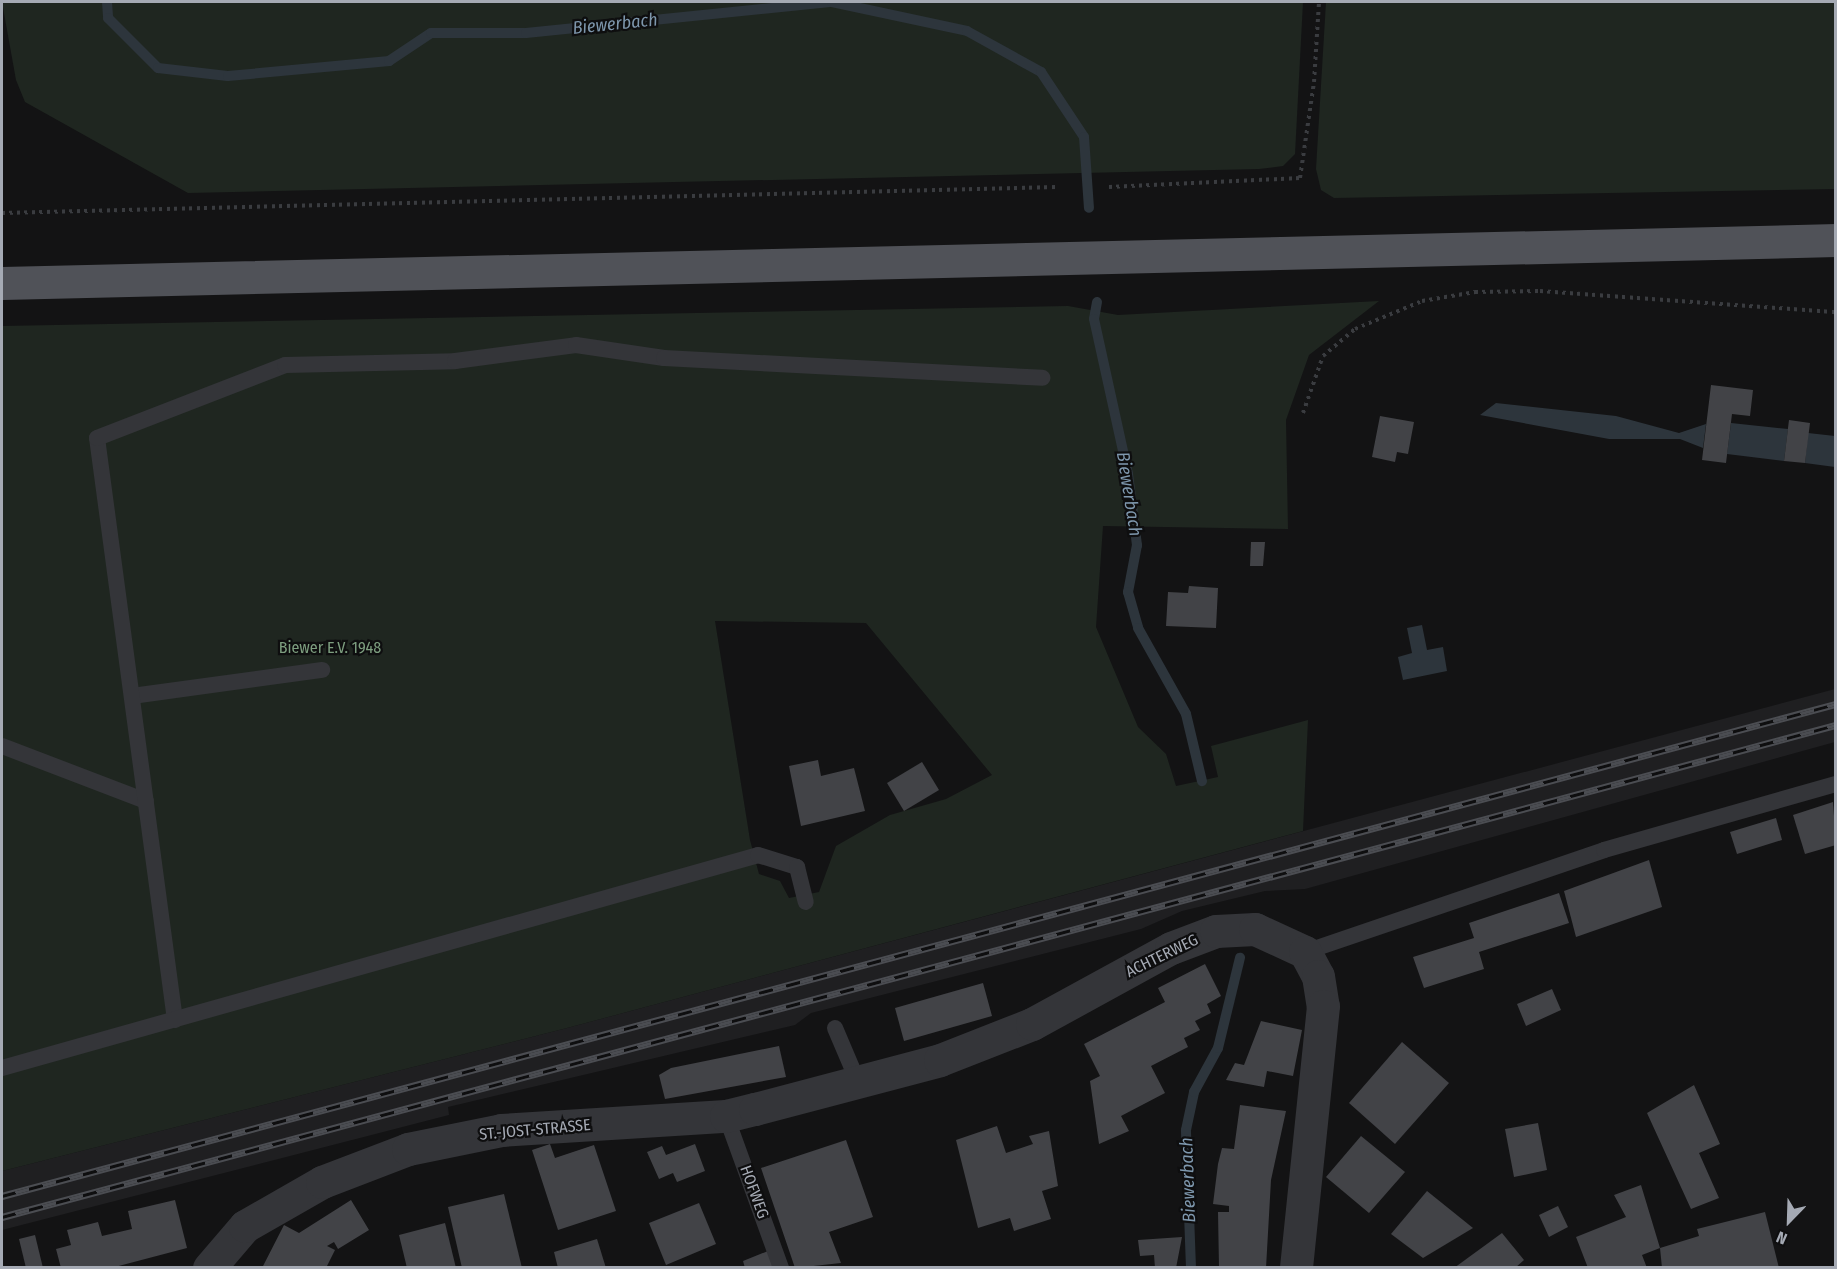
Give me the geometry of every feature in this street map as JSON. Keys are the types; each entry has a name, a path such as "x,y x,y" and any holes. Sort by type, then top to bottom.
{"main road":[{"path":"2,284 1836,240"}],"street":[{"name":"ACHTERWEG","path":"858,1082 940,1060 1032,1024 1171,948 1216,931 1255,929 1305,952"},
{"path":"1296,1268 1323,1006 1318,976 1305,952"},
{"name":"ST.-JOST-STRASSE","path":"211,1267 245,1226 322,1182 408,1149 501,1130 726,1116 858,1082"}],"lane":[{"path":"175,1020 98,438 285,365 455,361 576,345 664,358 1042,378"},
{"path":"132,696 322,670"},
{"path":"2,746 146,801"},
{"path":"1305,952 1604,850 1836,784"},
{"path":"2,1068 758,855 797,867 806,902"},
{"path":"835,1028 858,1082"},
{"name":"HOFWEG","path":"726,1116 781,1268"}],"path":[{"path":"1109,187 1299,178 1314,82 1319,2"},
{"path":"2,213 1057,187"},
{"path":"1303,413 1323,356 1355,329 1422,301 1475,292 1540,291 1836,312"}],"shaded area":[{"path":"1496,403 1616,416 1679,433 1706,424 1703,448 1680,439 1609,439 1480,415"},
{"path":"1731,423 1788,429 1784,461 1727,454"},
{"path":"1808,433 1835,436 1835,467 1805,463"},
{"path":"1422,625 1427,650 1443,647 1447,671 1403,680 1398,657 1412,653 1407,628"},
{"path":"1835,689 1835,742 1305,889 1265,891 1182,911 1141,929 811,1013 795,1025 448,1107 449,1115 2,1230 2,1171 567,1028"}],"green space":[{"path":"2,2 1303,2 1295,154 1283,166 1259,169 188,193 25,102 16,80"},
{"path":"1326,2 1835,2 1835,189 1334,198 1321,190 1316,169"},
{"name":"Biewer E.V. 1948","path":"1379,301 1309,355 1286,420 1288,529 1103,526 1096,627 1138,727 1166,754 1176,786 1218,777 1211,746 1308,720 1303,831 567,1028 2,1171 2,326 1068,306 1118,315","holes":["715,621 866,623 992,775 946,799 890,815 836,846 819,892 789,898 780,881 759,874 750,840"]}],"building":[{"path":"1711,385 1753,390 1750,416 1732,414 1726,463 1702,460"},
{"path":"1380,416 1414,422 1408,454 1397,452 1395,462 1372,457"},
{"path":"1789,420 1810,423 1805,463 1784,461"},
{"path":"1251,542 1265,542 1263,566 1250,566"},
{"path":"1189,586 1218,588 1216,628 1166,626 1168,592 1188,593"},
{"path":"818,760 821,776 854,768 865,811 801,826 789,766"},
{"path":"922,762 939,790 904,811 887,783"},
{"path":"1833,802 1836,845 1805,854 1793,815"},
{"path":"1776,818 1782,840 1737,854 1730,832"},
{"path":"1649,860 1662,907 1576,937 1564,891"},
{"path":"1559,893 1569,923 1479,952 1484,969 1424,988 1413,957 1474,938 1469,923"},
{"path":"1205,964 1221,996 1207,1004 1211,1013 1195,1021 1200,1030 1184,1038 1188,1047 1151,1066 1165,1093 1121,1116 1129,1131 1099,1144 1090,1081 1100,1076 1084,1044 1165,1002 1158,988"},
{"path":"983,983 992,1016 904,1041 895,1008"},
{"path":"1552,989 1561,1010 1526,1026 1517,1004"},
{"path":"1261,1021 1302,1030 1293,1076 1267,1071 1264,1087 1226,1080 1235,1063 1244,1065"},
{"path":"1402,1042 1449,1083 1395,1144 1349,1103"},
{"path":"779,1046 786,1077 665,1099 659,1075 671,1068"},
{"path":"1694,1085 1720,1144 1699,1153 1719,1198 1691,1209 1647,1113"},
{"path":"1240,1105 1286,1111 1271,1180 1266,1268 1219,1268 1218,1212 1229,1212 1229,1206 1213,1204 1218,1164 1222,1148 1234,1149"},
{"path":"1538,1123 1547,1170 1514,1177 1505,1129"},
{"path":"997,1126 1006,1153 1033,1144 1029,1136 1049,1131 1058,1186 1042,1191 1051,1219 1014,1231 1010,1218 978,1228 956,1140"},
{"path":"1361,1136 1405,1172 1369,1213 1326,1177"},
{"path":"846,1140 873,1217 829,1232 841,1263 795,1268 761,1168"},
{"path":"550,1144 555,1158 594,1145 616,1211 558,1230 532,1150"},
{"path":"695,1144 705,1171 677,1182 673,1173 659,1179 647,1152 662,1146 666,1155"},
{"path":"1641,1185 1660,1248 1642,1255 1647,1268 1588,1268 1576,1237 1626,1217 1614,1195"},
{"path":"1427,1191 1473,1228 1423,1258 1391,1234"},
{"path":"504,1194 522,1268 462,1268 448,1207"},
{"path":"175,1200 187,1248 111,1268 61,1268 56,1249 71,1245 67,1230 98,1222 102,1236 132,1229 128,1211"},
{"path":"351,1200 369,1230 338,1249 334,1242 327,1246 335,1250 326,1268 262,1268 284,1225 299,1233"},
{"path":"699,1203 716,1244 666,1265 649,1223"},
{"path":"1558,1206 1568,1227 1549,1237 1539,1215"},
{"path":"1765,1212 1779,1268 1662,1268 1660,1248 1699,1236 1697,1229"},
{"path":"445,1223 456,1268 407,1268 399,1235"},
{"path":"1502,1233 1524,1260 1515,1268 1454,1268"},
{"path":"35,1235 43,1268 26,1268 19,1239"},
{"path":"1182,1237 1176,1268 1155,1268 1154,1255 1140,1256 1138,1240"},
{"path":"597,1239 606,1268 558,1268 554,1252"},
{"path":"768,1251 773,1268 745,1268 743,1261"}],"waterway":[{"name":"Biewerbach","path":"107,2 108,18 158,68 228,76 389,61 431,33 526,33 832,2 967,31 1041,72 1084,137 1089,208"},
{"name":"Biewerbach","path":"1097,302 1094,319 1128,474 1137,545 1128,592 1138,628 1186,714 1202,781"},
{"name":"Biewerbach","path":"1191,1268 1186,1130 1194,1092 1218,1048 1240,958"}],"railway":[{"path":"2,1196 1836,704"},
{"path":"2,1217 1836,725"}]}
